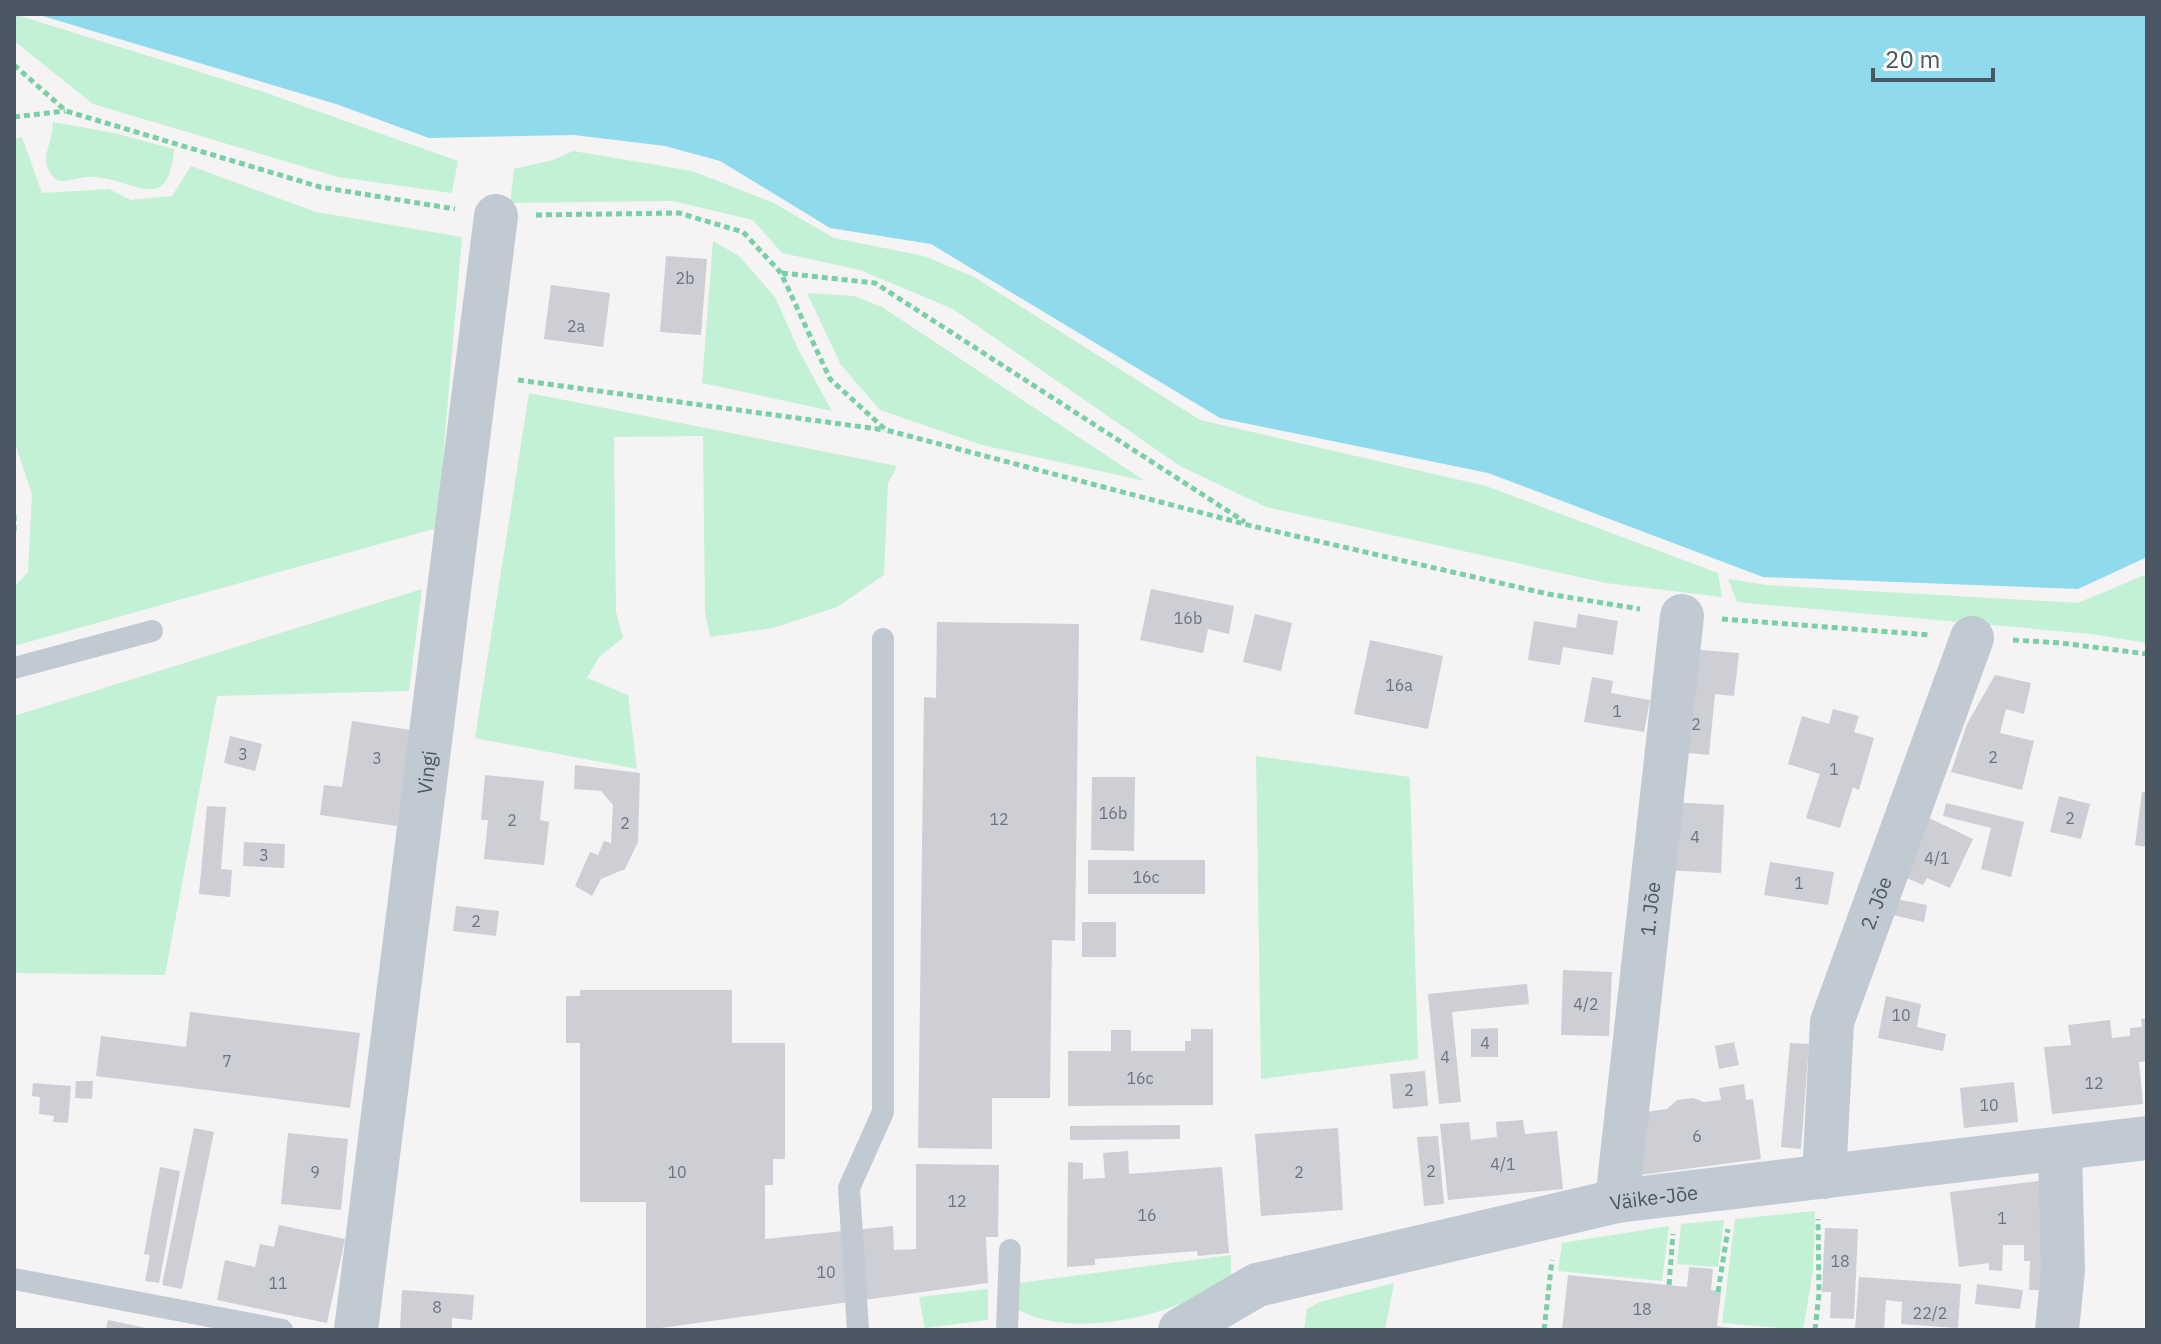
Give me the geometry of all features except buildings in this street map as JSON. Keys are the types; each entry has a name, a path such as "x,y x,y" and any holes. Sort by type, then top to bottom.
{"street":[{"name":"Vingi","path":"356,1330 496,216"},
{"name":"1. Jõe","path":"1617,1201 1682,616"},
{"name":"2. Jõe","path":"1821,1197 1832,1022 1972,638"},
{"name":"Väike-Jõe","path":"1180,1330 1257,1285 1617,1201 1821,1197 2060,1151 2147,1138"},
{"path":"2057,1330 2063,1270 2060,1151"}],"lane":[{"path":"14,668 152,631"},
{"path":"858,1330 849,1188 883,1112 883,639"},
{"path":"1007,1330 1010,1250"},
{"path":"14,1279 282,1330"}],"path":[{"path":"14,65 66,111"},
{"path":"14,117 66,111 320,187 496,216 679,213 743,232 781,273 830,379 886,430"},
{"path":"781,273 875,283 1252,526"},
{"path":"477,375 886,430 1252,526 1548,594 1682,616 2061,643 2147,654"},
{"path":"14,515 14,532"},
{"path":"1815,1330 1821,1197"},
{"path":"1669,1285 1674,1220"},
{"path":"1718,1292 1729,1226"},
{"path":"1544,1330 1553,1254"}],"green space":[{"path":"14,14 261,91 458,161 452,193 338,177 93,104 14,41"},
{"path":"53,122 114,133 174,149 171,170 165,182 157,188 148,189 95,177 58,181 51,174 46,160"},
{"path":"22,137 42,193 109,189 131,200 172,196 191,166 316,212 462,237 437,528 14,646 14,587 28,572 32,494 14,440 14,139"},
{"path":"573,151 692,171 772,202 834,238 924,256 974,277 1200,420 1486,486 1718,573 1722,597 1606,583 1266,507 1180,466 953,309 860,270 782,253 753,220 673,201 510,203 514,169 553,160"},
{"path":"713,241 739,256 775,297 798,349 832,411 702,383"},
{"path":"807,293 854,296 882,307 1145,481 982,445 880,410 841,365"},
{"path":"529,393 897,466 888,483 884,575 837,607 773,628 710,637 705,612 703,436 614,437 616,612 623,638 599,657 587,678 628,695 637,769 475,738"},
{"path":"2147,574 2147,643 2091,634 1737,602 1728,579 1767,585 2078,603"},
{"path":"422,589 409,691 217,696 165,975 14,973 14,716"},
{"path":"1256,756 1410,777 1418,1059 1261,1079"},
{"path":"1815,1211 1813,1271 1803,1330 1722,1323 1735,1219"},
{"path":"1724,1220 1718,1267 1677,1264 1681,1224"},
{"path":"1669,1226 1662,1281 1558,1271 1562,1243"},
{"path":"1231,1255 1231,1278 1184,1303 1156,1312 1096,1323 1067,1323 1040,1319 1017,1309 1019,1283"},
{"path":"1394,1283 1385,1330 1304,1330 1307,1309 1320,1302"},
{"path":"988,1289 988,1320 925,1328 919,1297"}],"water":[{"path":"36,14 2147,14 2147,557 2078,589 1763,577 1488,473 1220,418 931,244 830,228 720,161 665,146 574,135 429,138 336,104"}]}
